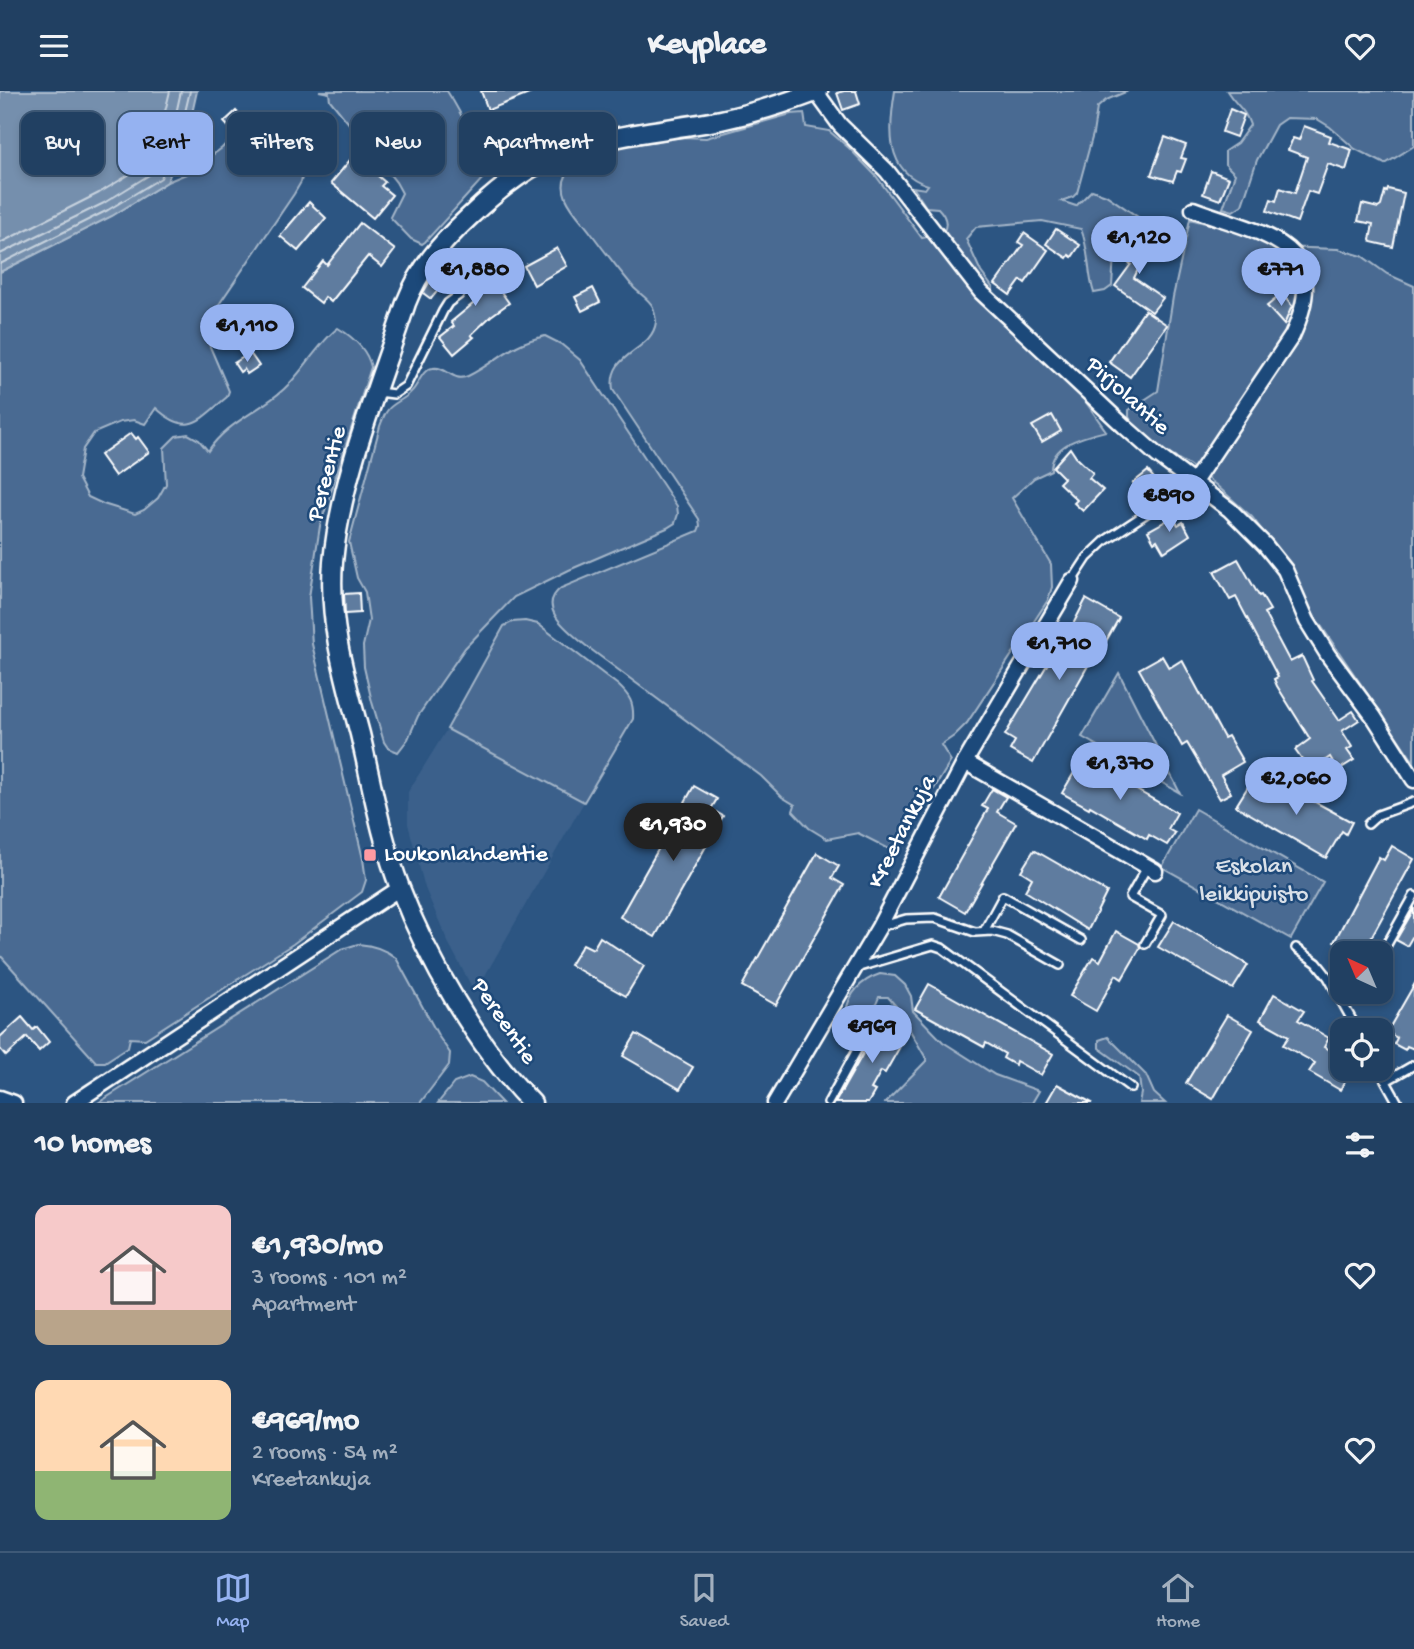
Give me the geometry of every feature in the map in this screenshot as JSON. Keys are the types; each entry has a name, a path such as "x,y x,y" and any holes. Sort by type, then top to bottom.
{"street":[{"name":"Pereentie","path":"532,1103 504,1071 473,1028 424,940 400,888 382,829 342,666 332,588 335,544 341,512 377,392 416,278 452,234 511,181 566,151 639,133 740,116 817,91"},
{"name":"Pirjolantie","path":"817,91 825,107 887,171 981,292 1158,456 1230,510 1280,563 1317,638 1374,717 1414,780"},
{"path":"1193,209 1272,237 1289,247 1302,264 1304,293 1301,316 1292,336 1194,482"},
{"name":"Kreetankuja","path":"775,1103 879,927 965,762 1072,581"},
{"path":"965,762 1151,868"},
{"path":"74,1103 400,888"},
{"path":"0,1098 14,1103"}],"lane":[{"path":"377,392 394,394 406,386 443,311 459,295"},
{"path":"1072,581 1087,558 1106,540 1194,482"},
{"path":"1368,824 1378,815 1414,802"},
{"path":"1145,944 1162,915 1130,897 1151,868"},
{"path":"984,931 1003,896 1081,940"},
{"path":"1389,941 1414,896"},
{"path":"879,927 921,917 948,921 975,932 1007,935 1060,964"},
{"path":"855,968 933,945 942,948 1130,1088"},
{"path":"1296,948 1317,964 1328,977 1351,1018"},
{"path":"828,1103 863,1039"},
{"path":"1393,1077 1414,1065"},
{"path":"1386,1081 1398,1103"}],"shaded area":[{"path":"447,729 584,802 475,993 448,942 425,888 408,824 408,792"}],"green space":[{"path":"319,91 447,91 459,112 459,175 484,177 422,244 411,239 390,217 402,193 390,175 445,175 445,112 351,112 351,126 330,100 329,93"},
{"path":"895,91 1128,91 1106,100 1097,108 1077,193 1061,201 1076,206 1092,190 1106,195 1148,224 1146,231 1115,238 1112,286 1105,291 1094,293 1081,229 1042,221 976,227 966,239 981,272 993,288 991,311 1076,388 1106,431 1080,438 1063,447 1057,453 1051,470 1034,478 1012,498 1051,564 1052,587 1048,600 967,723 941,745 951,761 934,789 920,796 917,812 905,842 895,852 858,833 827,839 809,828 793,811 795,805 782,797 761,776 571,633 557,619 552,603 561,588 698,531 700,526 699,519 613,390 613,377 617,367 653,332 656,322 653,307 634,288 571,207 564,188 567,175 616,175 616,148 622,146 683,137 706,138 791,114 804,113 806,127 829,131 876,176 922,238 943,233 946,223 943,213 938,208 926,207 913,187 925,189 928,185 903,170 897,159 893,147 891,119"},
{"path":"1227,91 1414,91 1414,146 1385,164 1355,149 1317,119 1286,118 1276,125 1257,160 1242,205 1233,211 1223,208 1235,174 1225,164 1225,151 1237,143 1250,125"},
{"path":"227,143 227,175 302,175 294,194 205,325 205,335 229,391 227,397 209,413 186,424 167,417 156,408 145,424 134,420 120,422 94,433 83,449 78,478 88,497 135,514 144,510 158,498 166,484 164,448 176,436 188,434 199,440 208,451 224,432 284,389 338,328 363,349 371,367 320,526 309,597 312,644 366,880 362,892 293,944 145,1039 130,1038 128,1047 105,1062 96,1062 0,955 0,272 112,216 167,182 184,175 213,175 213,154"},
{"path":"1190,219 1243,233 1279,247 1338,249 1362,256 1387,274 1414,286 1414,762 1313,614 1284,560 1252,517 1216,485 1159,448 1135,428 1129,417 1129,410 1158,391 1173,297"},
{"path":"545,336 561,344 580,360 677,506 675,523 514,597 465,648 418,716 408,739 398,752 388,748 384,742 372,702 364,667 363,646 369,620 365,592 357,578 349,542 380,426 390,408 409,394 429,369 442,369 463,378 504,353"},
{"path":"525,621 538,624 618,685 632,704 633,719 584,802 447,729 504,626"},
{"path":"1119,673 1180,793 1082,737"},
{"name":"Eskolan leikkipuisto","path":"1195,809 1323,882 1291,939 1162,867"},
{"path":"358,944 378,948 396,958 450,1053 449,1065 420,1103 98,1103 342,949"},
{"path":"880,974 895,976 905,985 911,996 913,1011 943,1042 995,1075 1039,1091 1032,1103 885,1103 927,1060 888,997 879,997 867,1015 854,1020 846,1013 857,988"},
{"path":"1108,1037 1146,1075 1154,1093 1165,1103 1139,1103 1139,1077 1099,1048 1099,1040"},
{"path":"470,1077 482,1082 502,1103 438,1103 454,1083"}],"water":[{"path":"0,91 197,91 192,112 118,112 118,175 170,175 167,182 112,216 0,272"}],"building":[{"path":"481,91 534,91 534,92 488,110"},
{"path":"856,91 860,104 843,110 837,93"},
{"path":"1230,109 1244,115 1236,137 1222,132"},
{"path":"1304,126 1331,136 1329,142 1352,150 1346,170 1328,164 1317,194 1308,191 1297,222 1267,211 1271,199 1276,201 1280,188 1295,193 1307,157 1288,150 1293,138 1299,140"},
{"path":"1165,137 1186,145 1181,158 1186,159 1181,172 1177,171 1173,181 1151,175"},
{"path":"350,160 351,175 377,175 385,182 381,186 392,195 373,218 331,183"},
{"path":"1211,171 1229,178 1220,200 1203,194"},
{"path":"1388,189 1404,193 1393,247 1371,242 1373,224 1358,221 1362,204 1378,208"},
{"path":"309,202 326,218 298,251 280,236"},
{"path":"360,223 395,250 382,267 368,256 331,302 325,297 321,303 302,288 323,261 327,265"},
{"path":"1056,229 1080,245 1072,257 1069,255 1067,258 1046,244"},
{"path":"1140,232 1153,238 1134,278 1163,298 1152,312 1115,286 1131,264 1126,261"},
{"path":"1024,233 1048,250 1025,283 1021,280 1010,295 995,284 1023,245 1018,242"},
{"path":"557,248 567,266 534,285 524,266"},
{"path":"477,258 509,303 491,316 471,335 474,337 454,354 440,337 454,326 451,322 480,298 468,281 472,278 464,267"},
{"path":"434,274 445,282 431,299 423,293"},
{"path":"593,288 600,302 582,311 575,297"},
{"path":"1282,294 1292,306 1284,325 1267,306"},
{"path":"1145,310 1167,325 1130,377 1109,362"},
{"path":"250,353 259,366 247,374 244,369 240,372 234,363"},
{"path":"1052,415 1061,431 1042,442 1032,426"},
{"path":"131,433 136,439 138,437 149,452 115,476 100,455"},
{"path":"1070,448 1093,473 1089,478 1103,490 1083,511 1074,503 1077,500 1059,483 1064,478 1053,467"},
{"path":"1148,471 1163,489 1148,501 1133,483"},
{"path":"1173,517 1178,525 1183,522 1190,535 1164,552 1148,531"},
{"path":"1238,559 1270,610 1264,613 1290,662 1302,656 1312,681 1339,720 1353,711 1359,720 1342,731 1352,747 1347,750 1354,760 1338,770 1330,757 1310,771 1295,750 1310,739 1277,686 1274,679 1278,677 1236,597 1230,600 1214,572"},
{"path":"359,593 360,613 345,614 344,594"},
{"path":"1086,599 1119,618 1097,657 1094,655 1033,763 1010,750 1015,741 1005,735 1056,650 1069,658 1082,634 1071,628"},
{"path":"1162,656 1169,668 1182,660 1224,738 1228,736 1243,762 1221,775 1231,793 1220,799 1187,743 1182,746 1139,669"},
{"path":"1082,759 1177,813 1168,829 1175,833 1167,845 1149,835 1147,839 1062,793"},
{"path":"1282,784 1352,822 1346,834 1342,831 1326,858 1236,806 1249,785 1263,793 1266,788 1277,794"},
{"path":"694,786 717,799 711,809 723,816 655,937 620,917"},
{"path":"992,789 1006,797 997,812 1016,823 965,912 939,897 988,809 982,806"},
{"path":"1392,846 1414,859 1369,941 1335,941 1379,857 1384,860"},
{"path":"1034,850 1107,892 1088,930 1025,891 1032,878 1021,871"},
{"path":"817,853 839,866 832,878 844,885 776,1005 742,986"},
{"path":"1414,909 1414,934 1407,946 1396,940"},
{"path":"1174,921 1248,965 1233,989 1158,947"},
{"path":"1116,931 1139,944 1140,948 1122,979 1116,975 1096,1011 1070,996 1093,957 1100,961"},
{"path":"600,937 644,966 626,996 570,965 583,944 593,949"},
{"path":"929,984 1053,1054 1041,1075 1016,1061 1015,1065 1003,1058 1005,1054 986,1043 984,1047 915,1009"},
{"path":"1414,985 1414,1049 1407,1046 1405,1050 1394,1044 1397,1038 1393,1036 1393,1022"},
{"path":"1274,994 1304,1011 1298,1020 1329,1038 1324,1047 1330,1050 1330,1081 1345,1081 1340,1090 1309,1072 1315,1063 1283,1045 1289,1036 1260,1020"},
{"path":"1227,1015 1253,1030 1213,1099 1186,1083"},
{"path":"22,1017 33,1030 37,1027 49,1042 39,1051 27,1037 6,1056 0,1049 0,1037"},
{"path":"881,1022 906,1036 885,1073 881,1071 871,1089 875,1091 868,1103 835,1103"},
{"path":"636,1034 693,1067 680,1089 623,1056"},
{"path":"1057,1084 1092,1103 1046,1103"}],"place":[{"name":"Loukonlahdentie","path":"370,855"}]}
